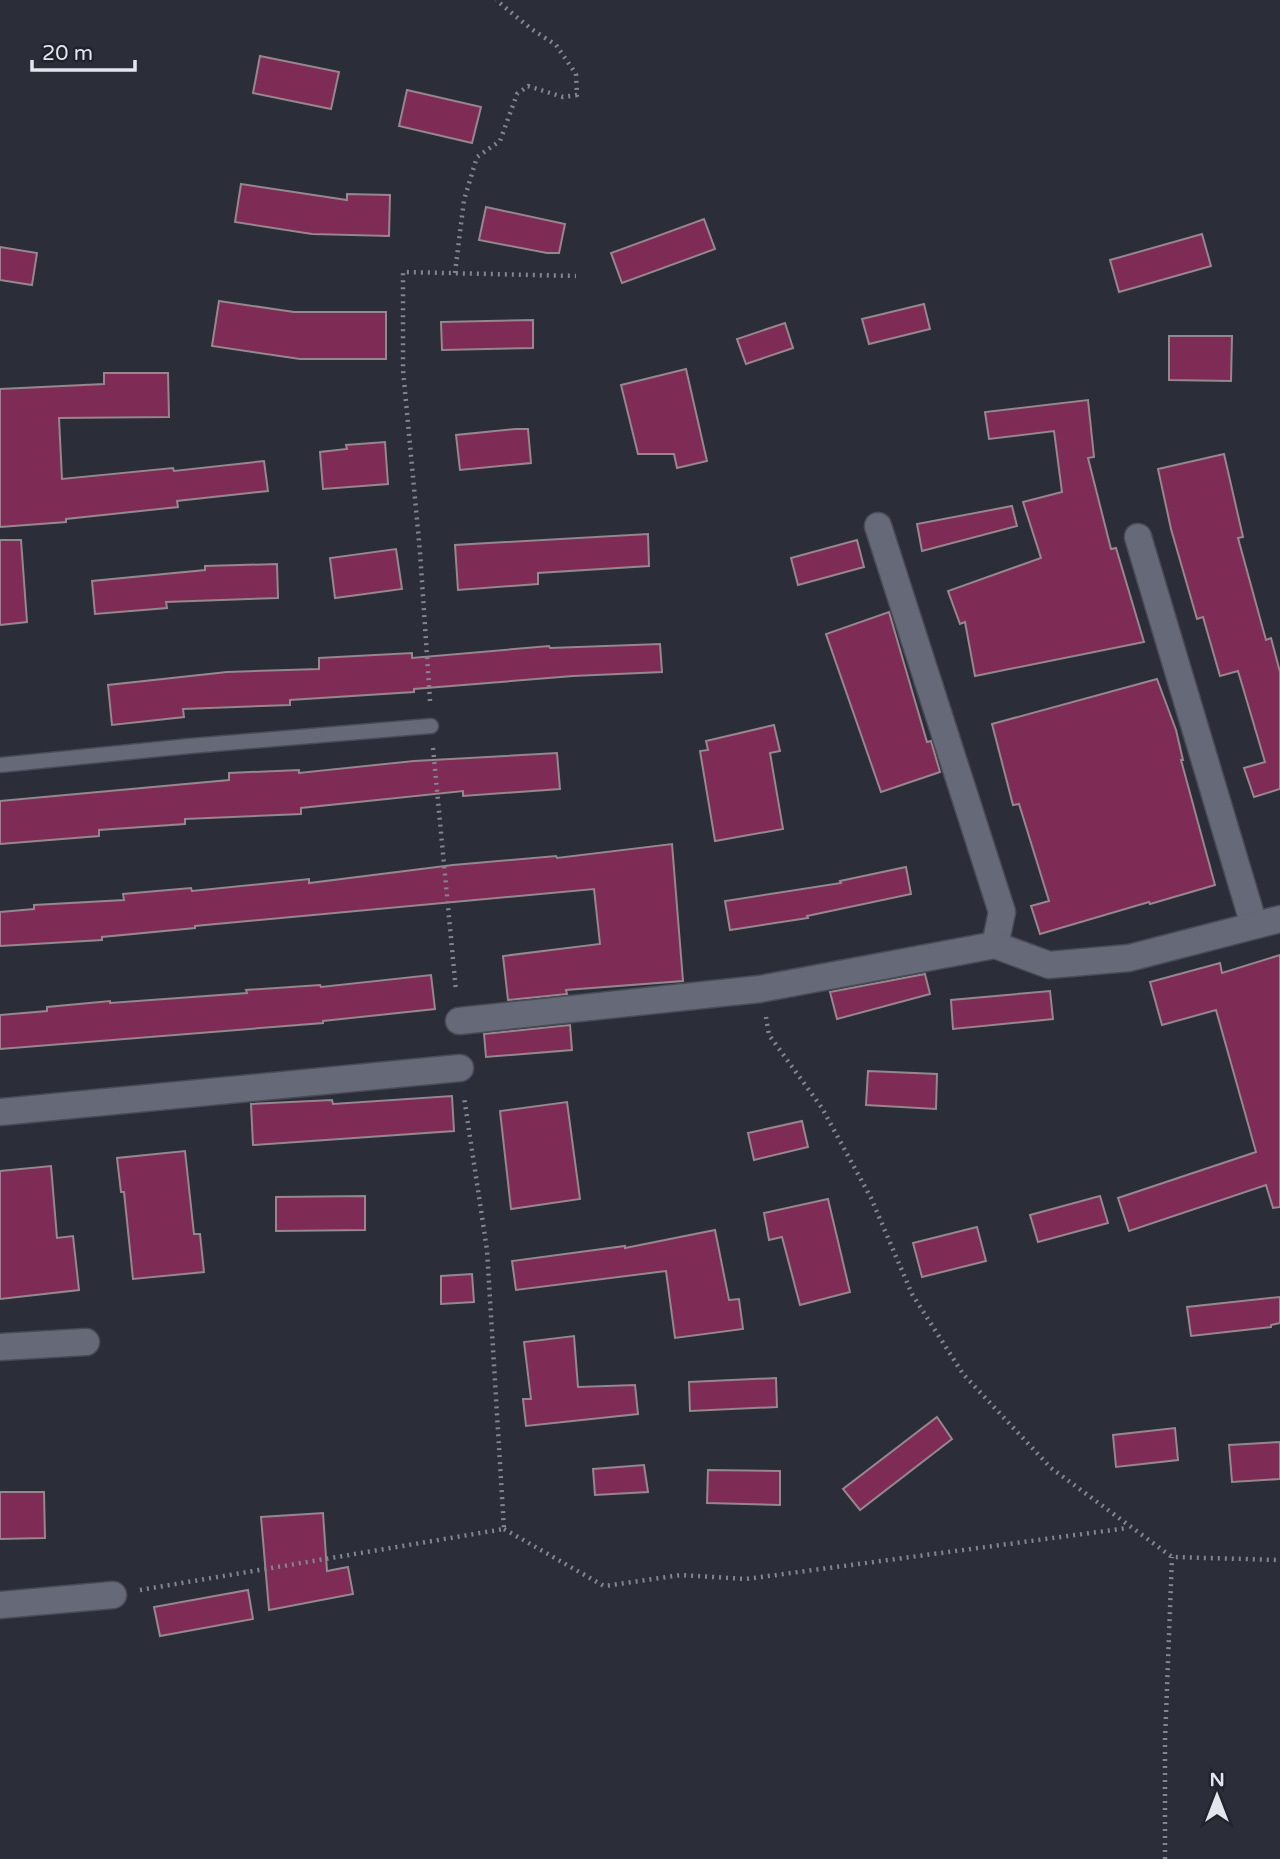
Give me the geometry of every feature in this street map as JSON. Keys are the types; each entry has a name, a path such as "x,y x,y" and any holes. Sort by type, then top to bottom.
{"street":[{"path":"878,526 1002,912 995,945"},
{"path":"459,1021 760,989 995,945 1049,965 1129,958 1267,922 1138,537"},
{"path":"0,1112 460,1068"},
{"path":"0,1347 86,1342"},
{"path":"0,1605 113,1595"}],"lane":[{"path":"0,765 431,726"}],"path":[{"path":"455,273 464,200 477,157 500,141 517,94 528,86 563,97 577,95 576,74 555,45 496,0"},
{"path":"459,1021 431,726 420,552 402,370 402,272 576,276"},
{"path":"760,989 769,1035 822,1108 871,1198 912,1294 963,1374 1051,1468 1172,1557 1280,1560"},
{"path":"460,1068 487,1250 504,1529"},
{"path":"113,1595 504,1529 604,1586 681,1575 746,1579 1129,1527"},
{"path":"1164,1859 1164,1741 1172,1557"}],"building":[{"path":"260,56 339,72 331,109 253,93"},
{"path":"407,90 481,107 472,143 399,126"},
{"path":"241,184 347,200 347,194 390,195 389,236 312,234 235,222"},
{"path":"486,207 565,224 559,253 479,240"},
{"path":"704,219 715,249 622,283 611,253"},
{"path":"1202,234 1211,266 1119,292 1110,260"},
{"path":"0,247 37,253 32,285 0,280"},
{"path":"219,301 294,312 386,312 386,359 300,359 212,346"},
{"path":"924,304 930,329 869,344 862,319"},
{"path":"533,320 533,348 442,350 441,322"},
{"path":"785,323 793,348 746,364 737,339"},
{"path":"1169,336 1232,336 1231,381 1169,380"},
{"path":"686,369 707,461 677,468 674,454 638,454 621,385"},
{"path":"104,373 168,373 169,417 59,418 62,479 264,461 268,491 177,501 178,507 66,519 66,522 0,527 0,389 104,384"},
{"path":"1088,400 1094,457 1088,458 1111,549 1116,548 1144,642 975,676 965,622 960,624 948,591 1041,558 1023,502 1062,492 1054,431 989,439 985,412"},
{"path":"528,429 531,463 460,470 456,435"},
{"path":"385,442 388,484 323,489 320,452 347,449 346,445"},
{"path":"1224,454 1243,537 1238,538 1266,640 1271,638 1280,672 1280,789 1254,797 1244,768 1265,762 1238,671 1220,676 1203,617 1197,619 1171,529 1158,469"},
{"path":"1012,506 1017,526 922,551 917,524"},
{"path":"648,534 649,566 538,573 538,584 458,590 455,545"},
{"path":"0,540 21,540 27,622 0,625"},
{"path":"857,540 864,567 798,585 791,558"},
{"path":"396,549 402,589 335,598 330,558"},
{"path":"277,564 278,598 166,602 167,608 95,614 92,581 205,570 205,566"},
{"path":"889,612 927,742 931,741 940,772 881,792 826,634"},
{"path":"660,644 662,672 573,676 414,689 414,692 290,700 290,705 183,709 184,717 112,725 108,685 227,672 319,669 319,658 412,653 412,658 549,646"},
{"path":"1157,679 1176,730 1181,760 1215,885 1040,934 1031,906 1049,901 1019,804 1013,805 992,724"},
{"path":"774,725 780,751 770,753 783,829 715,841 700,751 708,750 706,741"},
{"path":"557,753 560,789 463,796 463,791 301,808 301,814 185,819 185,824 99,830 99,836 0,844 0,801 229,780 229,773 299,770 299,773 414,761"},
{"path":"672,844 683,981 566,990 567,994 508,1000 503,956 600,944 594,889 195,926 102,937 102,940 0,946 0,912 34,909 34,905 124,900 123,894 191,888 192,891 309,879 309,883 453,865 557,858"},
{"path":"906,867 911,894 807,916 808,918 730,930 725,901 841,883 840,881"},
{"path":"1280,955 1280,1207 1273,1208 1266,1185 1129,1231 1118,1198 1256,1152 1216,1010 1162,1025 1150,982 1220,963 1222,973"},
{"path":"925,974 930,994 837,1019 830,992"},
{"path":"431,975 435,1009 323,1023 0,1049 0,1015 110,1001 247,993 246,990 321,987"},
{"path":"1050,991 1053,1019 953,1029 951,1000"},
{"path":"570,1025 572,1050 486,1057 484,1034"},
{"path":"868,1071 937,1074 936,1109 866,1105"},
{"path":"452,1096 454,1131 253,1145 251,1104 332,1100 333,1104"},
{"path":"567,1102 580,1199 511,1209 500,1111"},
{"path":"802,1121 808,1147 754,1160 748,1133"},
{"path":"185,1151 194,1234 200,1234 204,1272 133,1279 124,1192 121,1192 117,1158"},
{"path":"51,1166 57,1238 73,1236 79,1290 0,1299 0,1171"},
{"path":"365,1196 365,1230 276,1231 276,1197"},
{"path":"1100,1196 1108,1223 1038,1242 1030,1215"},
{"path":"828,1199 850,1292 800,1305 782,1237 769,1240 764,1213"},
{"path":"977,1227 986,1261 922,1277 913,1243"},
{"path":"715,1230 729,1300 739,1299 743,1329 675,1338 666,1271 516,1290 512,1261 625,1248"},
{"path":"472,1274 474,1302 441,1304 441,1276"},
{"path":"1280,1297 1280,1323 1271,1327 1191,1336 1187,1307"},
{"path":"574,1336 578,1387 635,1385 638,1414 526,1426 523,1399 531,1399 524,1342"},
{"path":"776,1378 777,1407 690,1411 689,1382"},
{"path":"937,1417 952,1439 860,1510 843,1489"},
{"path":"1175,1428 1178,1460 1116,1467 1113,1435"},
{"path":"1280,1442 1280,1479 1232,1482 1229,1445"},
{"path":"644,1465 648,1492 595,1495 593,1469"},
{"path":"708,1470 780,1471 780,1505 707,1503"},
{"path":"0,1492 44,1492 45,1538 0,1539"},
{"path":"323,1513 327,1571 348,1567 353,1594 269,1610 261,1517"},
{"path":"248,1590 253,1619 160,1636 154,1607"}]}
